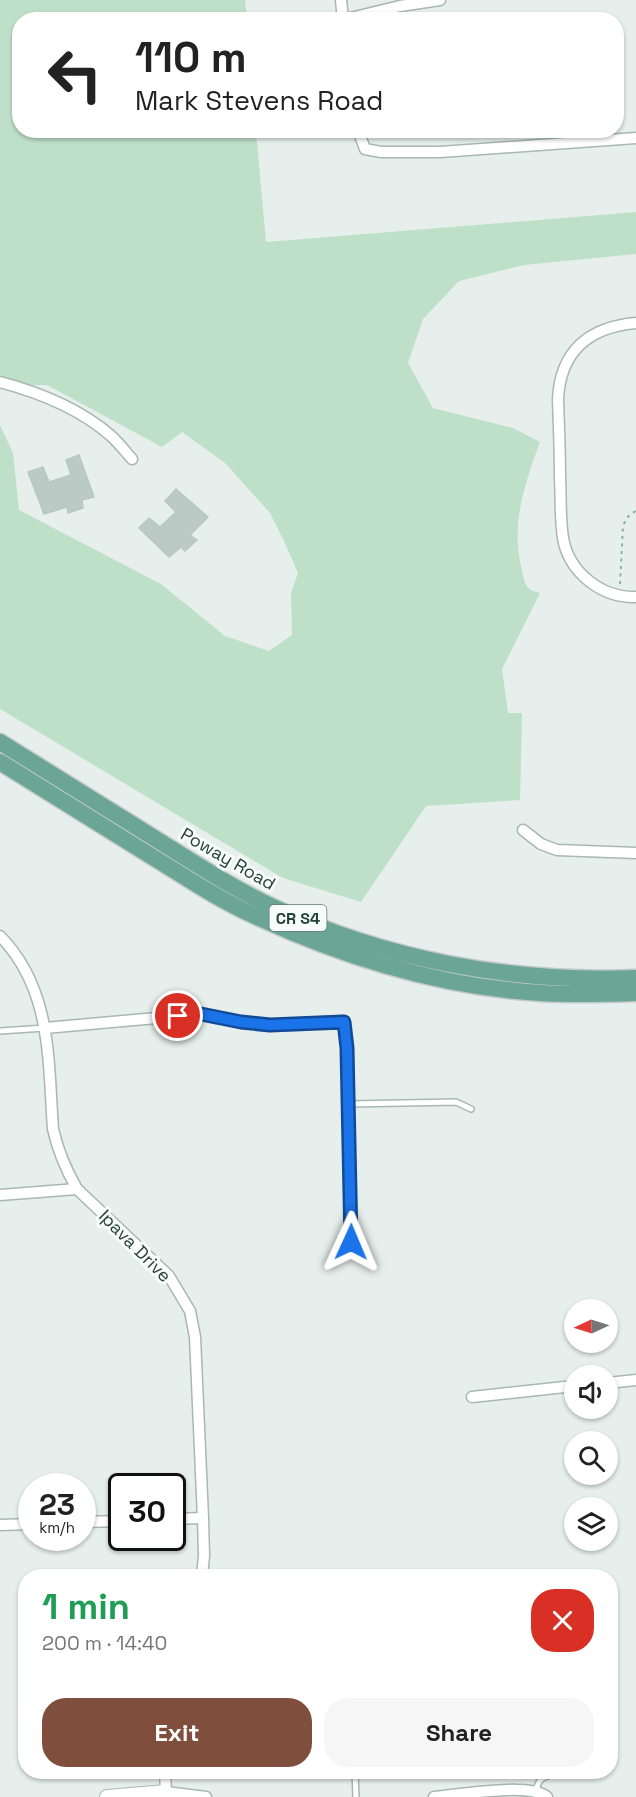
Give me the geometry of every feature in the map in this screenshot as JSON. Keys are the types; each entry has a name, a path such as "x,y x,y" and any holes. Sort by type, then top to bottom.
{"main road":[{"name":"Poway Road","path":"0,742 221,880 272,907 323,929 377,947 488,972 576,979 636,978"},
{"name":"Poway Road","path":"0,762 192,881 250,914 360,959 427,976 484,987 549,994 636,993"}],"street":[{"path":"373,12 440,0"},
{"path":"361,138 365,149 381,152 440,152 636,138"},
{"path":"636,323 613,326 585,340 570,357 561,376 558,400 562,528 566,549 576,567 597,587 619,596 636,597"},
{"path":"0,382 24,388 79,413 111,435 132,459"},
{"path":"523,830 541,844 557,850 636,853"},
{"name":"Ipava Drive","path":"0,936 21,963 33,984 40,1005 45,1028 53,1129 62,1158 77,1189 169,1276 189,1311 195,1337 203,1518 202,1569"},
{"path":"45,1028 201,1014 270,1025 344,1022 347,1048 351,1242"},
{"path":"0,1195 77,1189"},
{"path":"618,1382 636,1380"},
{"path":"471,1397 564,1387"},
{"path":"186,1519 203,1518"},
{"path":"0,1525 18,1524"},
{"path":"165,1779 166,1795"},
{"path":"434,1797 516,1789 536,1791 547,1797"},
{"path":"107,1797 166,1795 206,1797"}],"lane":[{"path":"0,1031 45,1028"},
{"path":"348,1104 435,1101 456,1102 471,1109"},
{"path":"355,1779 356,1797"},
{"path":"536,1791 541,1779"}],"path":[{"path":"619,596 623,526 626,519 636,511"}],"green space":[{"path":"0,0 245,0 246,12 12,12 12,138 257,138 266,242 636,212 636,254 524,265 459,281 423,319 408,363 433,408 513,428 540,442 521,503 518,549 526,584 530,590 540,593 502,669 508,713 522,713 520,800 426,806 361,902 283,878 0,709 0,425 13,453 19,510 161,584 225,636 269,651 292,635 291,593 298,573 270,513 225,463 182,432 162,447 47,385 12,385 0,381"}],"building":[{"path":"79,455 94,497 82,500 83,508 68,513 67,507 44,514 28,472 43,467 49,482 71,475 66,460"},
{"path":"176,489 208,517 190,535 197,540 185,551 181,547 169,557 139,528 149,518 160,527 176,512 165,501"}],"route":[{"path":"178,1016 201,1014 270,1025 344,1022 347,1048 351,1242"}]}
